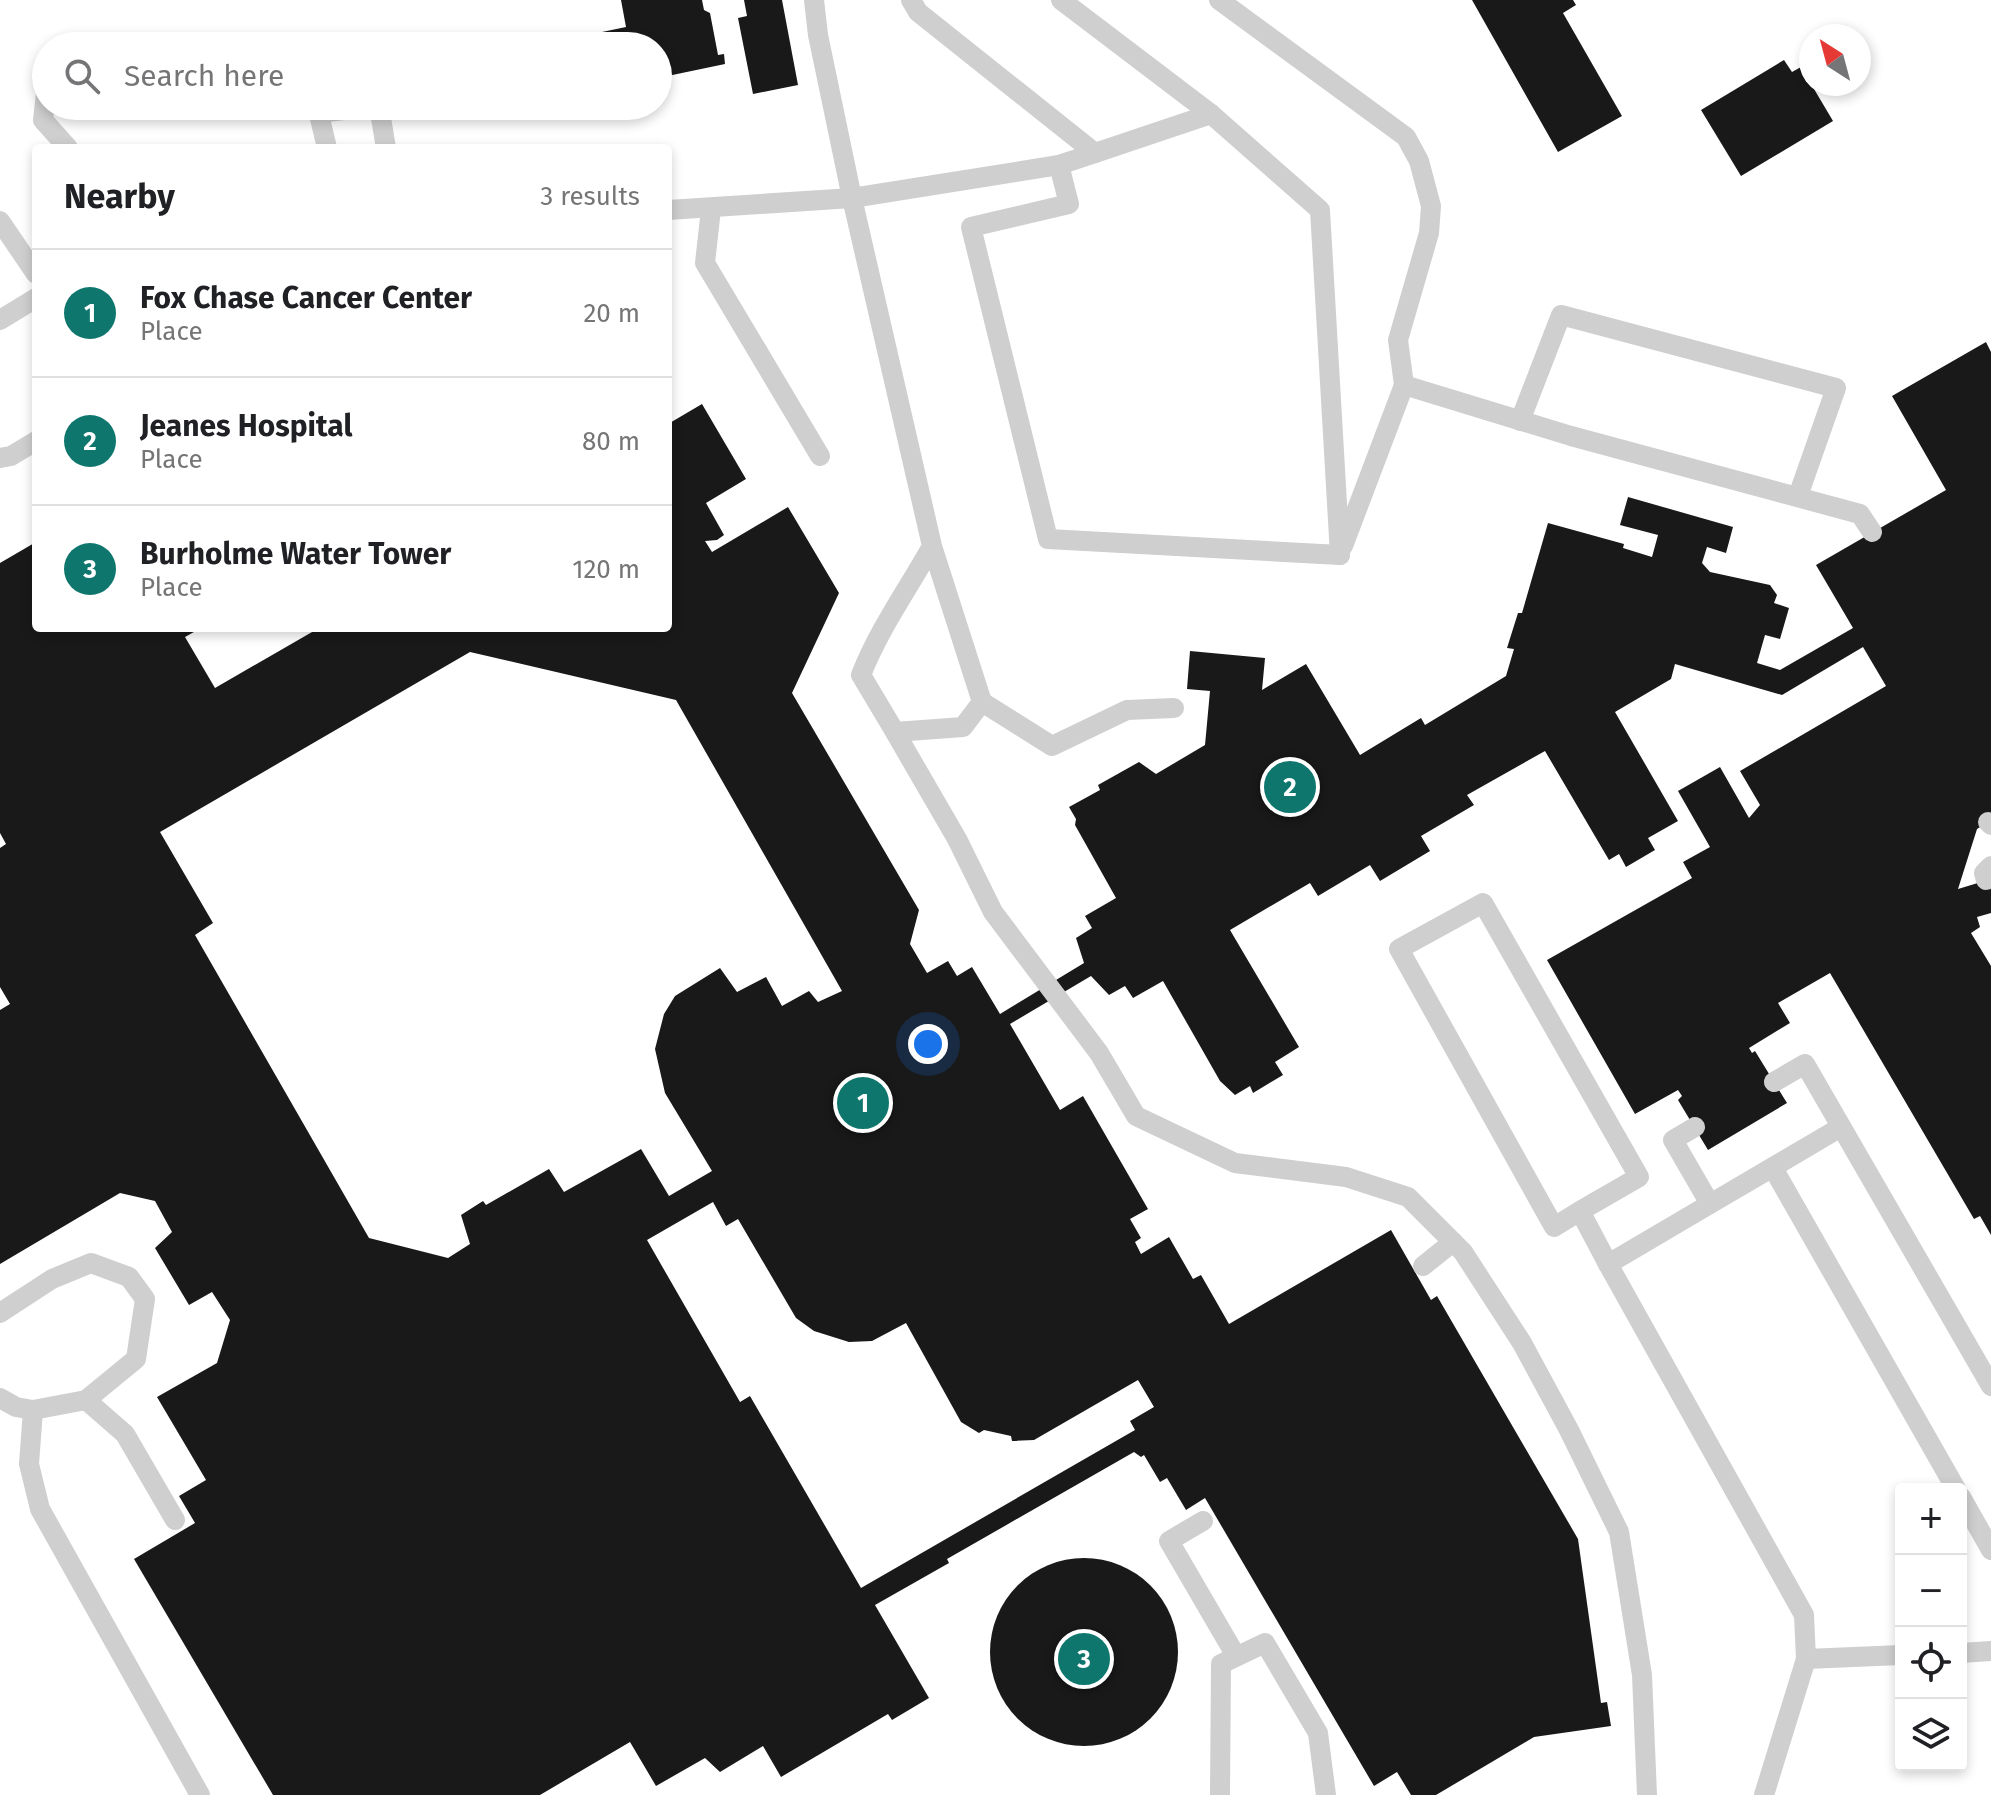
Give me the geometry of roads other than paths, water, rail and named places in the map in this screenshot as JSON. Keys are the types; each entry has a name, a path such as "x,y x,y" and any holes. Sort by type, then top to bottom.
{"lane":[{"path":"814,0 818,35 852,198 932,546 982,702 1052,746 1127,710 1174,708"},
{"path":"911,0 918,12 1095,153"},
{"path":"1061,0 1211,114 1320,210 1340,555"},
{"path":"1219,0 1406,137 1419,161 1431,206 1429,233 1398,340 1404,385 1340,555"},
{"path":"672,210 852,198 1059,165 1211,114"},
{"path":"43,120 64,144"},
{"path":"320,120 326,144"},
{"path":"381,120 385,144"},
{"path":"1059,165 1069,204 971,227 1048,539 1340,555"},
{"path":"711,209 705,263 820,456"},
{"path":"0,221 32,268"},
{"path":"0,320 32,300"},
{"path":"1520,421 1561,315 1836,388 1798,496"},
{"path":"1404,385 1520,421 1860,514 1872,532"},
{"path":"0,458 11,456 32,443"},
{"path":"932,546 906,594 872,646 861,675 957,839 993,912 1099,1053 1136,1116 1235,1163 1346,1177 1408,1197 1463,1252 1522,1343 1619,1532 1642,1675 1647,1795"},
{"path":"895,732 963,727 982,702"},
{"path":"1483,903 1639,1177 1580,1211 1554,1227 1399,949 1483,903"},
{"path":"1774,1082 1805,1064 1991,1386"},
{"path":"1695,1127 1673,1140 1710,1204"},
{"path":"1608,1264 1841,1127"},
{"path":"1773,1168 1953,1483"},
{"path":"1580,1211 1804,1615 1806,1659 1764,1795"},
{"path":"1423,1266 1453,1242"},
{"path":"0,1313 52,1279 91,1263 129,1277 145,1299 136,1359 86,1400 33,1410 16,1407 0,1398"},
{"path":"86,1400 125,1434 175,1520"},
{"path":"33,1410 29,1464 40,1509 200,1795"},
{"path":"1967,1508 1991,1550"},
{"path":"1203,1521 1169,1541 1236,1656"},
{"path":"1220,1795 1221,1664 1265,1643 1318,1733 1326,1795"},
{"path":"1967,1653 1991,1651"},
{"path":"1806,1659 1895,1655"}],"place":[{"name":"Jeanes Hospital","path":"1290,787"},
{"name":"Fox Chase Cancer Center","path":"863,1103"},
{"name":"Burholme Water Tower","path":"1084,1659"}]}
